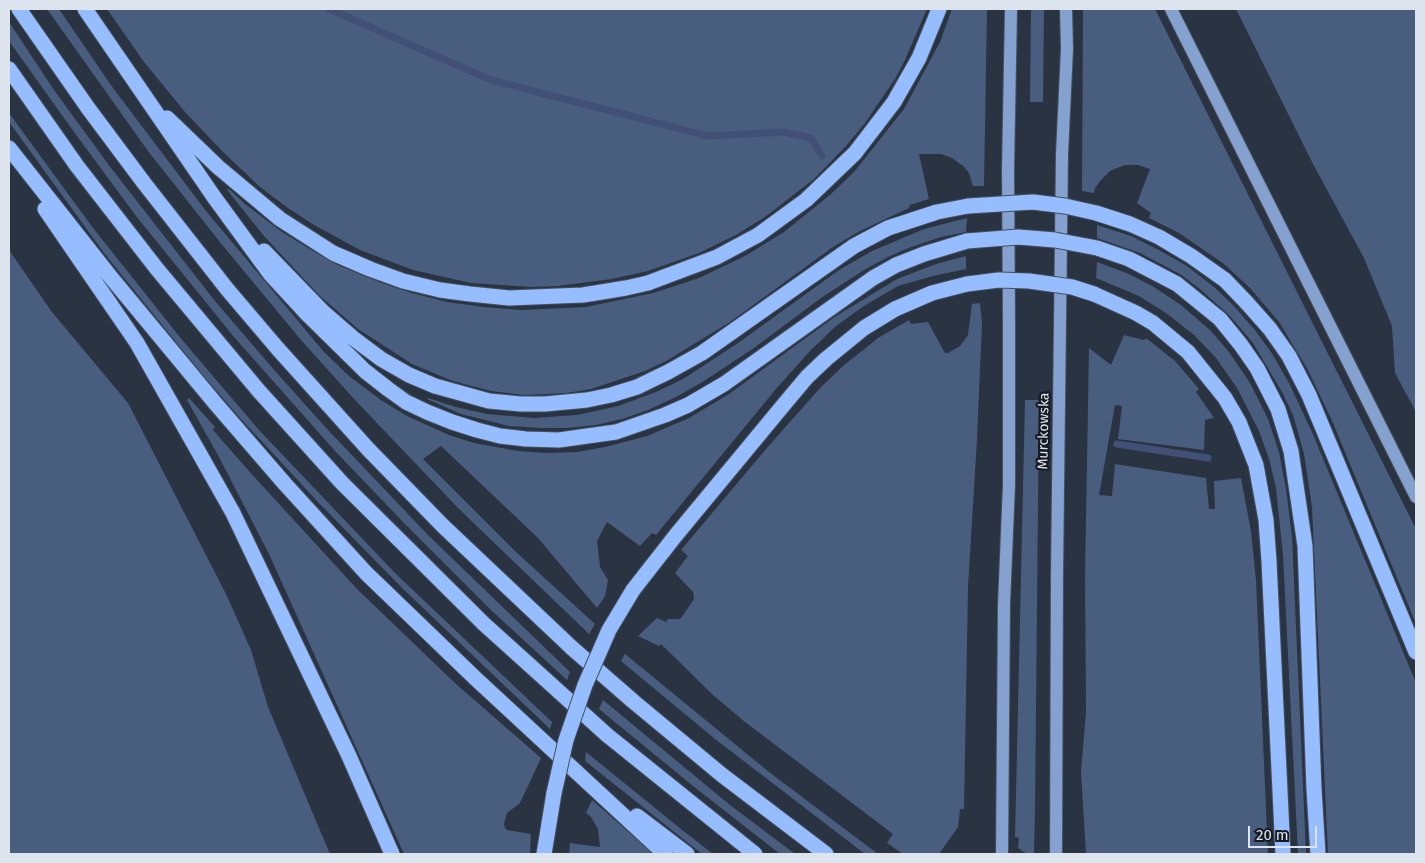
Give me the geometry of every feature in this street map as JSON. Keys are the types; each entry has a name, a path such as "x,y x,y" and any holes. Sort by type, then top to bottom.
{"highway":[{"path":"19,9 88,108 227,289 368,449 450,533 572,648 722,775 826,854"},
{"path":"85,9 214,197 271,275 307,314 365,371 406,402 452,422 500,436 559,440 594,436 641,425 665,416 724,384 873,278 896,265 967,241 1018,237 1055,240 1096,248 1129,259 1177,284 1214,314 1241,345 1278,409 1289,444 1305,546 1318,854"},
{"path":"144,95 218,167 256,200 280,219 333,253 370,269 440,290 509,298 584,295 648,283 717,257 758,235 799,205 828,180 855,152 894,102 919,58 939,9"},
{"path":"9,69 77,166 157,269 258,390 342,483 484,624 545,680 607,735 755,854"},
{"path":"9,148 121,290 285,484 366,573 475,678 665,854"},
{"path":"9,153 137,343 233,513 349,756 392,854"},
{"path":"214,197 323,312 381,359 409,375 435,386 489,401 521,404 587,400 637,387 702,353 818,269 854,246 888,228 938,212 968,206 1033,202 1065,206 1130,224 1159,237 1192,256 1224,280 1270,328 1289,356 1309,395 1416,652"},
{"path":"544,854 554,793 566,740 585,685 610,630 633,590 807,377 864,328 895,309 932,293 967,284 999,280 1029,280 1072,287 1094,294 1128,309 1153,323 1188,352 1201,366 1225,398 1239,422 1256,465 1266,520 1270,561 1283,854"},
{"path":"574,768 687,854"}],"main road":[{"path":"1002,854 1004,604 1009,485 1010,320 1008,170 1011,9"},
{"name":"Murckowska","path":"1056,854 1062,154 1067,49 1066,9"},
{"path":"1067,49 1071,9"},
{"path":"1171,9 1416,497"}],"shaded area":[{"path":"47,9 59,9 113,88 206,211 324,352 349,376 381,400 407,416 449,435 474,443 518,451 546,453 577,452 647,436 689,418 729,394 836,316 897,279 936,264 966,256 966,269 898,286 864,306 836,326 809,352 776,389 656,535 652,533 640,546 607,522 597,541 600,567 608,580 605,596 597,608 538,538 441,446 423,459 516,552 595,624 589,634 459,509 355,400 301,340 148,151"},
{"path":"107,9 927,9 895,79 865,123 814,179 765,217 736,235 699,253 648,271 612,279 558,286 531,287 471,283 413,270 360,250 314,225 288,208 260,187 185,112 144,62"},
{"path":"952,9 987,9 984,186 973,186 969,173 952,158 941,154 919,154 929,199 910,205 909,208 860,231 833,247 730,322 668,360 645,371 591,389 567,393 524,395 491,391 453,381 412,364 358,329 319,295 264,236 227,190 229,189 245,204 282,232 338,265 379,282 447,302 522,310 586,307 653,293 699,278 745,256 784,232 831,194 854,172 904,109 940,42"},
{"path":"1031,9 1044,9 1043,102 1030,102"},
{"path":"1083,9 1155,9 1416,529 1416,624 1333,423 1308,370 1279,322 1250,288 1224,264 1179,233 1149,218 1151,213 1137,203 1150,169 1138,165 1125,165 1110,171 1095,188 1094,193 1082,191"},
{"path":"1236,9 1416,9 1416,412 1395,373 1392,326 1364,258 1313,164"},
{"path":"9,22 54,90 111,168 215,301 328,430 428,535 570,672 567,680 492,611 405,524 335,451 234,337 136,216 9,41"},
{"path":"9,113 93,228 183,341 259,430 395,573 552,722 550,729 400,586 240,418 104,253 9,122"},
{"path":"967,218 966,232 941,237 911,247 864,270 821,298 754,348 704,381 648,410 622,419 596,425 566,428 509,426 461,414 427,399 487,414 534,418 577,415 618,406 656,392 683,379 738,343 839,270 872,251 924,229"},
{"path":"1097,225 1131,236 1159,250 1187,266 1214,287 1255,330 1271,352 1289,383 1312,432 1416,683 1416,854 1328,854 1312,507 1304,454 1293,415 1282,392 1253,343 1230,316 1180,274 1140,253 1097,238"},
{"path":"9,250 52,312 128,403 226,594 251,650 268,707 330,854 9,854"},
{"path":"1097,262 1129,274 1154,287 1181,305 1210,330 1229,352 1250,383 1268,419 1279,452 1292,536 1306,854 1298,854 1283,555 1276,488 1269,459 1259,431 1237,388 1216,358 1194,335 1166,313 1139,296 1096,278"},
{"path":"980,303 982,324 968,587 964,809 960,809 958,827 939,854 903,854 887,843 893,834 745,722 713,695 661,644 659,646 638,636 657,618 666,622 668,619 680,619 684,614 694,599 693,592 675,573 688,556 681,550 820,388 844,365 878,338 909,320 911,324 928,322 945,353 948,353 960,346 968,335 972,304"},
{"path":"1124,335 1144,340 1146,338 1175,361 1199,389 1196,392 1214,418 1205,420 1204,450 1118,439 1122,406 1115,405 1099,495 1112,496 1115,464 1206,478 1209,509 1215,509 1214,481 1241,478 1251,531 1256,580 1268,854 1086,854 1081,772 1086,712 1085,577 1089,348 1111,365"},
{"path":"189,398 215,427 213,430 248,470 357,589 456,684 541,758 520,803 507,813 504,824 507,830 531,834 530,854 404,854 269,554 187,400"},
{"path":"1025,400 1039,400 1034,854 1027,854 1018,848 1019,838 1015,837"},
{"path":"625,654 769,772 878,854 865,854 715,739 621,661"},
{"path":"603,700 730,805 795,854 780,854 693,786 599,709"},
{"path":"586,752 713,854 702,854 585,761"},
{"path":"592,800 653,854 569,854 570,843 600,847 598,829 591,817 586,813"}],"waterway":[{"path":"329,9 491,80 708,136 784,132 811,138 822,156"},
{"path":"1117,444 1208,458"}]}
